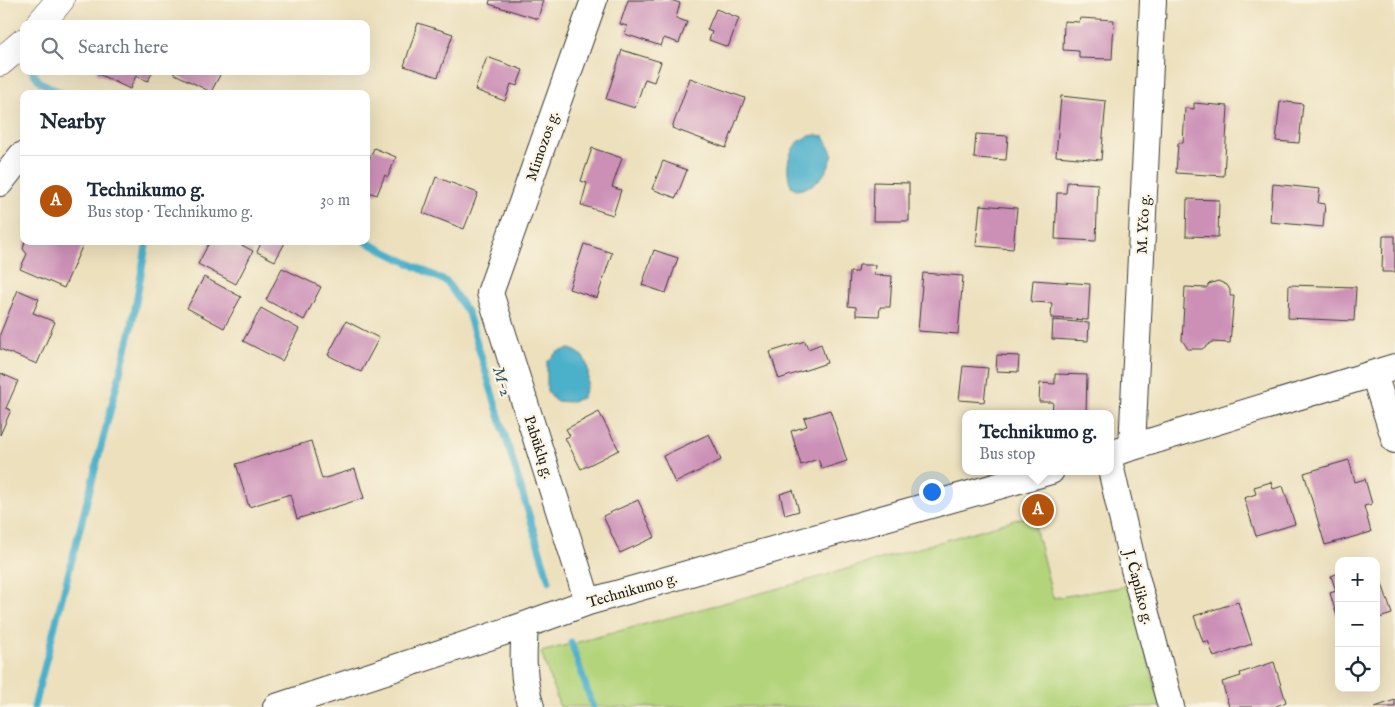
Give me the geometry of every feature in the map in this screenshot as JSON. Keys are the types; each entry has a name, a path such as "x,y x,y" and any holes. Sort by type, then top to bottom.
{"main road":[{"path":"43,20 60,0"},
{"path":"0,62 20,45"}],"street":[{"name":"Mimozos g.","path":"490,293 594,0"},
{"name":"M. Yčo g.","path":"1122,451 1153,0"},
{"path":"0,183 20,157"},
{"name":"Pabūklų g.","path":"490,293 588,602"},
{"path":"1122,451 1384,370 1395,440"},
{"name":"Technikumo g.","path":"276,707 525,625 588,602 1037,475"},
{"name":"J. Čapliko g.","path":"1112,475 1132,560 1172,707"},
{"path":"525,625 522,661 525,689 531,707"}],"green space":[{"path":"1032,515 1053,598 1128,586 1161,707 560,707 541,652 802,582"}],"water":[{"path":"815,135 824,136 833,155 828,168 821,178 811,185 798,190 791,186 788,161 794,147 800,141"},
{"path":"569,349 577,352 586,362 588,369 587,384 582,398 569,402 555,401 547,391 547,362 557,352"}],"building":[{"path":"490,0 543,0 538,19 489,4"},
{"path":"628,0 670,0 680,3 676,18 687,22 679,43 664,38 661,46 625,34 627,26 620,24"},
{"path":"716,9 739,18 728,47 709,40 712,32 707,30"},
{"path":"1080,18 1114,20 1112,59 1079,58 1079,51 1063,50 1064,21 1079,22"},
{"path":"418,23 453,34 438,77 404,66"},
{"path":"622,50 661,62 654,82 645,79 635,108 606,99"},
{"path":"487,57 523,70 517,86 511,84 505,101 475,90"},
{"path":"100,75 151,75 148,81 136,76 130,89"},
{"path":"177,75 220,75 212,90 207,90"},
{"path":"690,78 745,98 726,148 672,128"},
{"path":"1061,96 1106,101 1101,160 1056,156"},
{"path":"1280,101 1303,104 1299,143 1276,141"},
{"path":"1194,103 1228,106 1224,176 1176,173 1178,143 1183,143 1185,108 1194,109"},
{"path":"976,134 1008,136 1006,160 974,158"},
{"path":"374,148 396,157 388,177 385,175 377,195 370,192 370,158"},
{"path":"592,148 622,158 612,187 621,190 613,215 581,205 587,183 581,181"},
{"path":"663,161 687,170 676,198 652,189"},
{"path":"436,177 478,193 464,229 423,213"},
{"path":"874,182 909,183 909,221 873,221"},
{"path":"1067,182 1098,184 1096,241 1055,239 1057,193 1066,193"},
{"path":"1273,184 1320,189 1318,203 1325,204 1323,227 1270,222"},
{"path":"1187,199 1219,200 1218,237 1186,236"},
{"path":"980,205 1017,208 1013,249 976,246"},
{"path":"1383,236 1395,236 1395,272 1382,272"},
{"path":"584,244 612,253 597,298 569,289"},
{"path":"24,245 83,245 64,288 20,269 27,254 23,249"},
{"path":"208,245 242,245 253,251 236,284 198,264"},
{"path":"260,245 284,245 275,261 257,252"},
{"path":"654,250 678,258 666,293 642,285"},
{"path":"859,265 875,265 874,275 892,276 890,307 880,307 879,316 856,315 856,307 848,306 850,272 858,272"},
{"path":"282,268 321,287 304,320 266,300"},
{"path":"923,273 963,276 958,334 918,331"},
{"path":"204,277 241,297 224,328 187,308"},
{"path":"1033,280 1090,284 1088,320 1051,318 1052,303 1031,302"},
{"path":"1218,281 1227,285 1230,290 1230,296 1234,296 1230,343 1212,342 1202,349 1188,349 1182,340 1185,287 1206,288 1209,284"},
{"path":"1289,285 1356,287 1354,321 1288,318"},
{"path":"18,290 39,299 33,313 55,322 37,364 0,349 0,334"},
{"path":"261,308 299,329 282,361 243,341"},
{"path":"1053,320 1089,323 1088,341 1052,339"},
{"path":"346,321 379,338 361,372 328,355"},
{"path":"805,341 808,349 821,344 827,363 779,379 770,352"},
{"path":"997,355 1019,356 1018,372 996,371"},
{"path":"963,366 988,368 984,402 959,400"},
{"path":"0,373 18,381 6,408 11,410 0,435"},
{"path":"1055,374 1087,375 1086,410 1052,410 1053,402 1039,402 1040,383 1055,384"},
{"path":"830,410 847,461 822,469 818,459 801,465 791,431 807,426 804,418"},
{"path":"599,412 619,450 581,469 565,438 570,436 566,429"},
{"path":"709,434 721,460 675,483 663,456"},
{"path":"311,441 322,479 355,469 364,498 297,519 290,494 249,507 236,464"},
{"path":"1349,460 1355,482 1365,479 1372,504 1364,506 1371,532 1325,545 1304,473"},
{"path":"1271,482 1273,489 1283,486 1295,524 1256,536 1244,498 1256,494 1254,487"},
{"path":"793,490 799,511 785,515 780,494"},
{"path":"638,500 655,537 620,553 603,516"},
{"path":"1335,574 1335,588 1331,576"},
{"path":"1380,577 1392,614 1380,618"},
{"path":"1335,591 1335,610 1330,593"},
{"path":"1238,602 1252,644 1214,657 1208,641 1203,642 1194,616"},
{"path":"1274,662 1286,702 1274,707 1229,707 1222,682 1241,676 1240,673"},
{"path":"1395,700 1395,707 1375,707"}],"waterway":[{"name":"M-2","path":"35,75 40,82 56,90"},
{"name":"M-2","path":"370,244 447,282 468,313 549,581"},
{"path":"34,707 131,330 146,245"},
{"name":"M-2","path":"571,642 593,707"}],"place":[{"name":"Technikumo g.","path":"1038,510"}]}
